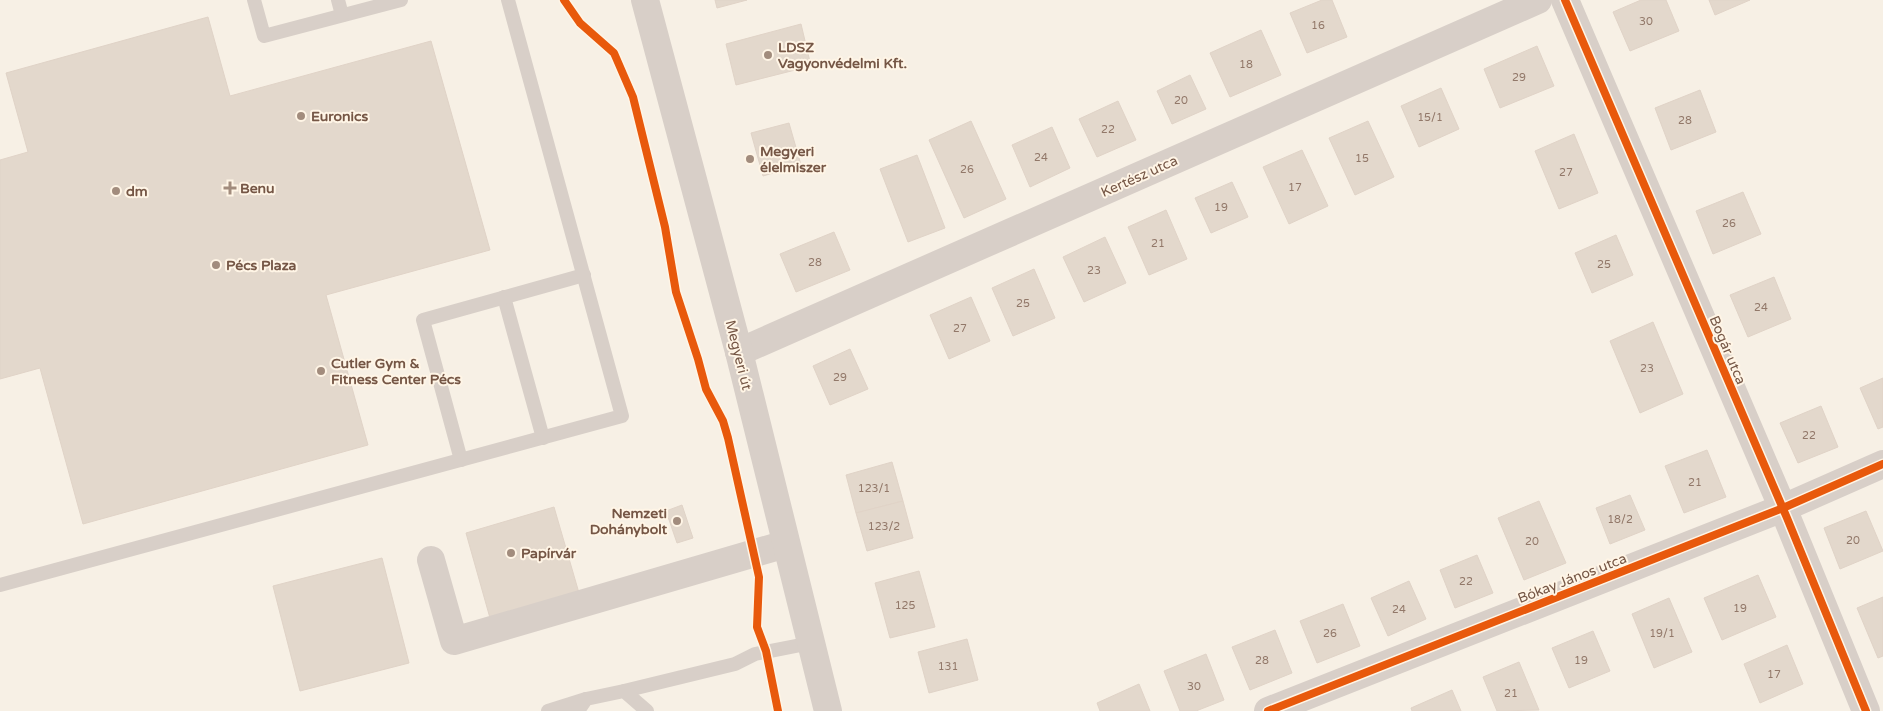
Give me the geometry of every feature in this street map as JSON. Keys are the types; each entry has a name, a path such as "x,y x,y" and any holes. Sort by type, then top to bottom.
{"street":[{"name":"Megyeri út","path":"645,0 739,352 828,711"},
{"name":"Kertész utca","path":"739,352 1538,0"},
{"name":"Bogár utca","path":"1565,0 1783,508 1866,711"},
{"name":"Bókay János utca","path":"1268,711 1783,508 1883,464"},
{"path":"431,560 454,641 786,544"}],"lane":[{"path":"254,0 264,36 401,0"},
{"path":"338,0 342,15"},
{"path":"0,585 622,416 508,0"},
{"path":"461,460 423,320 584,275"},
{"path":"504,297 543,438"},
{"path":"548,711 586,699 734,664 755,654 812,643"},
{"path":"624,691 647,711"},
{"path":"578,711 586,699"}],"building":[{"path":"715,0 747,0 717,8"},
{"path":"1322,0 1332,0 1347,37 1307,53 1290,13"},
{"path":"1641,0 1666,0 1679,31 1630,51 1613,12"},
{"path":"1709,0 1750,0 1715,15"},
{"name":"Pécs Plaza","path":"208,17 230,96 431,41 490,250 326,295 368,445 83,524 40,368 0,379 0,160 28,152 6,73"},
{"name":"LDSZ Vagyonvédelmi Kft.","path":"801,24 811,66 736,85 726,44"},
{"path":"1261,30 1281,75 1230,97 1210,53"},
{"path":"1537,46 1554,86 1500,108 1484,69"},
{"path":"1190,75 1206,109 1172,124 1157,91"},
{"path":"1441,88 1459,129 1419,147 1401,106"},
{"path":"1700,90 1716,132 1671,150 1655,108"},
{"path":"1118,101 1136,140 1097,157 1079,119"},
{"path":"971,121 1006,199 964,218 929,140"},
{"path":"1368,121 1394,177 1355,195 1329,138"},
{"path":"789,123 801,165 763,176 751,133"},
{"path":"1052,127 1070,168 1030,187 1012,145"},
{"path":"1574,134 1598,193 1559,209 1535,151"},
{"path":"1302,150 1328,206 1289,224 1263,167"},
{"path":"917,155 945,228 908,242 880,169"},
{"path":"1232,182 1248,217 1211,233 1195,198"},
{"path":"1743,192 1761,234 1713,254 1696,211"},
{"path":"1166,210 1187,259 1149,275 1128,227"},
{"path":"834,232 850,270 796,292 780,254"},
{"path":"1616,235 1633,275 1592,293 1575,253"},
{"path":"1105,237 1126,283 1084,302 1063,257"},
{"path":"1034,269 1055,318 1013,336 992,288"},
{"path":"1774,277 1791,319 1748,337 1730,295"},
{"path":"971,297 990,341 949,359 930,315"},
{"path":"1653,322 1683,394 1640,413 1610,341"},
{"path":"850,349 868,389 830,405 813,366"},
{"path":"1883,378 1883,427 1878,429 1860,388"},
{"path":"1821,406 1838,447 1798,463 1780,423"},
{"path":"1707,450 1726,497 1684,513 1665,466"},
{"path":"892,462 903,501 856,513 846,475"},
{"path":"1630,495 1645,530 1610,544 1596,508"},
{"path":"903,501 913,538 867,551 856,513"},
{"path":"1539,501 1566,563 1524,580 1498,518"},
{"path":"682,505 693,538 677,543 666,511"},
{"path":"554,507 579,593 490,618 466,533"},
{"path":"1866,511 1883,551 1840,569 1824,528"},
{"path":"1477,555 1493,593 1455,608 1440,570"},
{"path":"382,558 409,663 300,691 273,586"},
{"path":"919,571 935,627 890,638 875,583"},
{"path":"1758,575 1776,617 1722,640 1704,598"},
{"path":"1409,581 1426,619 1388,636 1371,598"},
{"path":"1883,597 1883,656 1878,658 1857,608"},
{"path":"1669,598 1692,652 1654,668 1632,614"},
{"path":"1343,604 1360,646 1317,663 1300,621"},
{"path":"1275,630 1292,673 1250,690 1232,647"},
{"path":"1593,631 1610,671 1569,688 1552,648"},
{"path":"967,639 978,680 929,693 918,652"},
{"path":"1787,645 1803,684 1760,703 1744,664"},
{"path":"1206,654 1224,700 1196,711 1180,711 1164,671"},
{"path":"1519,662 1539,710 1497,711 1483,677"},
{"path":"1139,684 1150,711 1100,711 1097,703"},
{"path":"1452,690 1461,711 1412,711 1411,708"}],"cycle path":[{"path":"564,0 580,23 614,53 633,97 665,227 676,292 706,389 723,421 728,438 759,577 757,627 766,651 778,711"},
{"path":"1565,0 1787,518 1866,711"},
{"path":"1268,711 1783,508 1883,464"}],"place":[{"name":"LDSZ Vagyonvédelmi Kft.","path":"768,55"},
{"name":"Euronics","path":"301,116"},
{"name":"Megyeri élelmiszer","path":"750,159"},
{"name":"Benu","path":"230,188"},
{"name":"dm","path":"116,191"},
{"name":"Pécs Plaza","path":"216,265"},
{"name":"Cutler Gym & Fitness Center Pécs","path":"321,371"},
{"name":"Nemzeti Dohánybolt","path":"677,521"},
{"name":"Papírvár","path":"511,553"}]}
